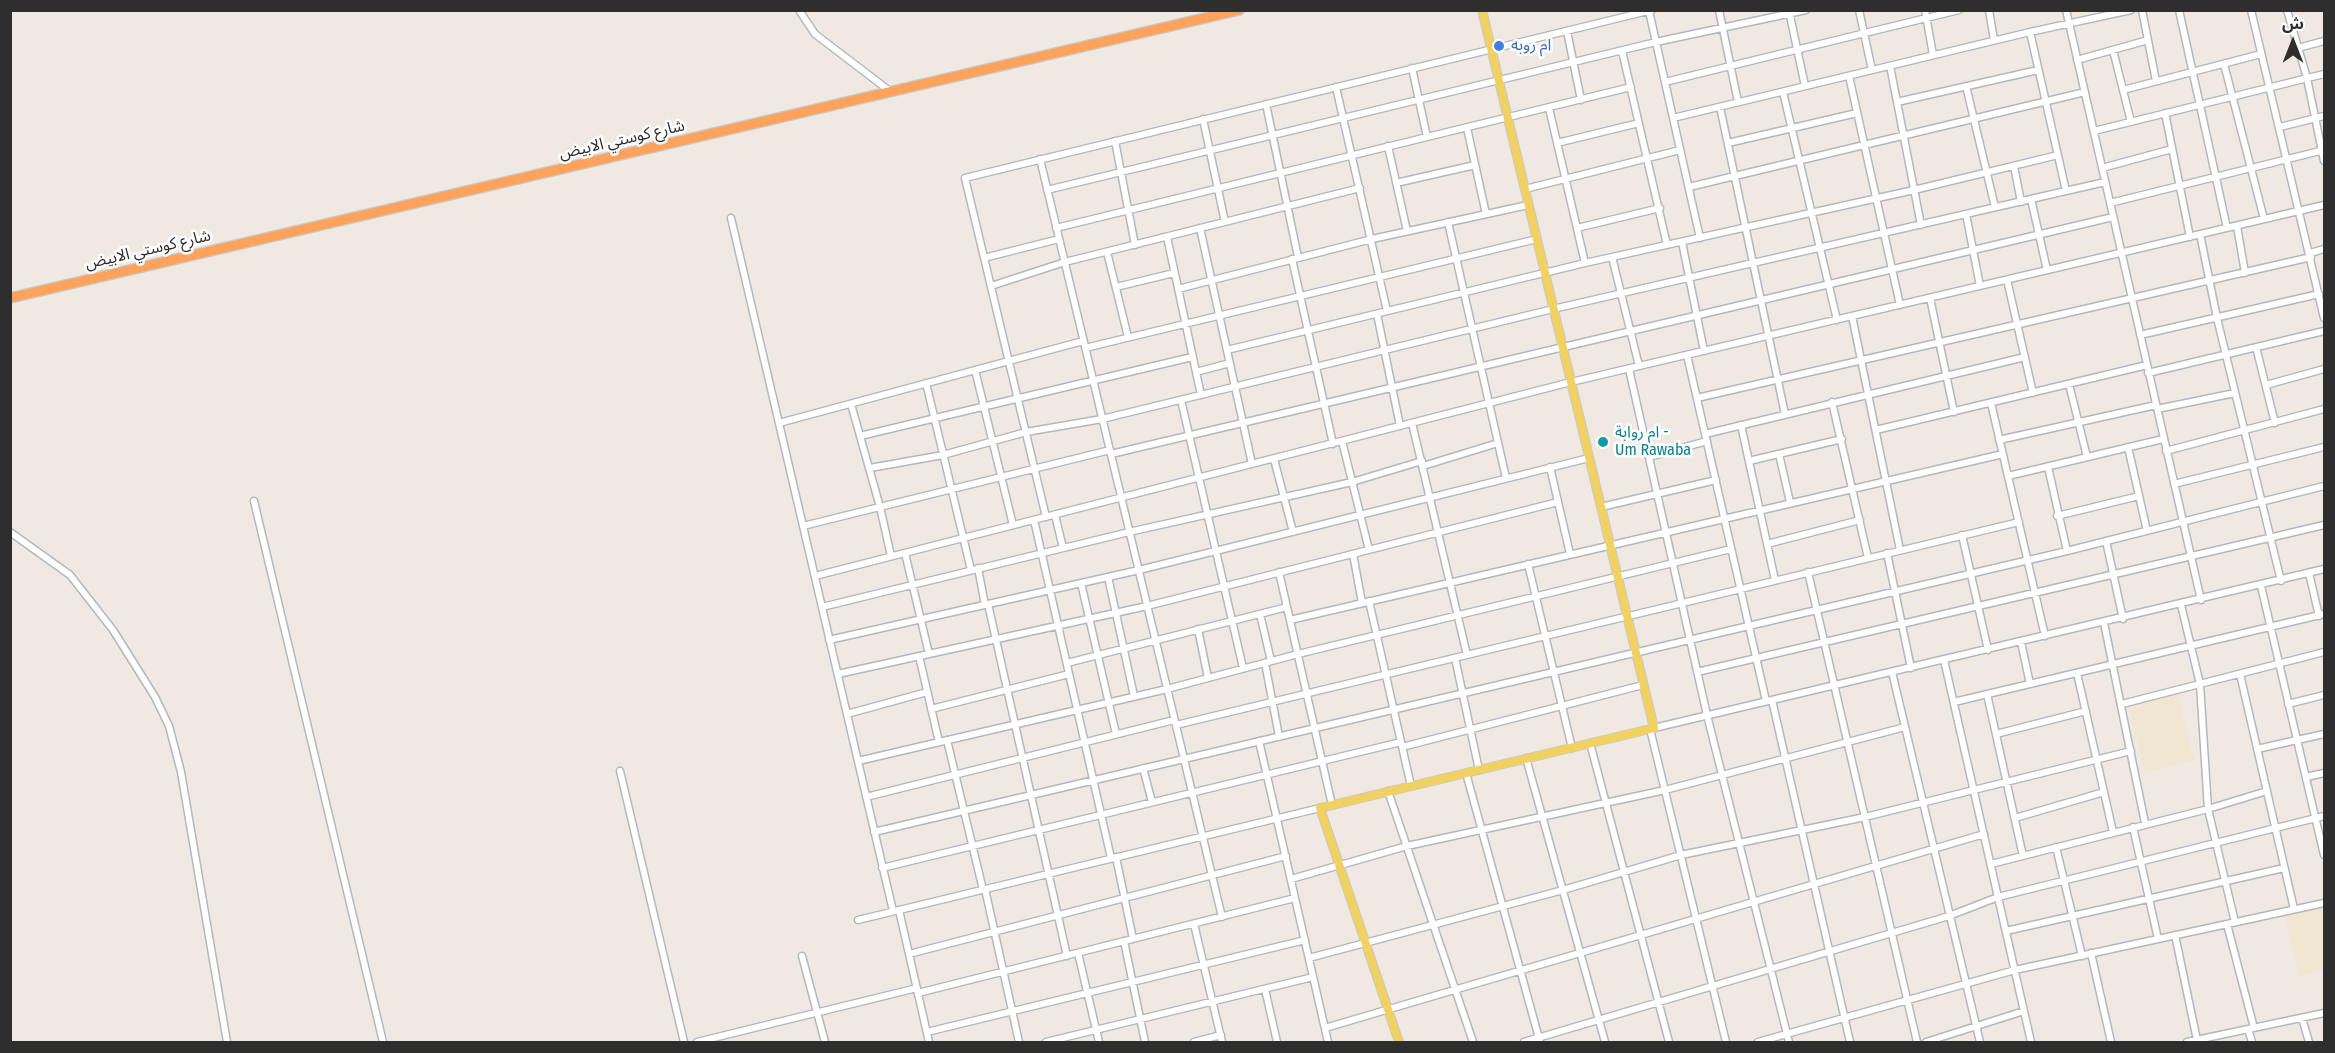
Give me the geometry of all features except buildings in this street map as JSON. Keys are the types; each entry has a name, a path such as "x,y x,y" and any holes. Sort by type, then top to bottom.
{"highway":[{"name":"شارع كوستي الابيض","path":"10,298 1239,10"}],"main road":[{"path":"1399,1042 1320,808 1652,728 1636,652 1482,10"}],"street":[{"path":"799,10 815,34 891,92"},
{"path":"1719,10 1738,102"},
{"path":"1047,190 1343,118 1419,102 1656,42 1723,30 1790,12 1806,10"},
{"path":"1858,10 1872,70"},
{"path":"1925,10 1933,55"},
{"path":"1665,82 1959,10"},
{"path":"1989,10 1994,40"},
{"path":"2066,10 2201,600"},
{"path":"1673,118 1994,40 2131,10"},
{"path":"2142,10 2156,81"},
{"path":"2179,10 2227,228"},
{"path":"2251,10 2325,318"},
{"path":"2287,10 2307,78 2325,161"},
{"path":"1046,517 965,178 1651,11 1700,238"},
{"path":"1790,12 1805,86"},
{"path":"1567,31 1581,100"},
{"path":"2030,32 2066,191"},
{"path":"2077,60 2148,40"},
{"path":"2298,48 2325,41"},
{"path":"2113,50 2132,122"},
{"path":"1622,51 1667,245"},
{"path":"2123,90 2262,54"},
{"path":"2224,64 2264,219"},
{"path":"1890,66 1921,225"},
{"path":"1412,68 1426,137"},
{"path":"1897,102 2038,70"},
{"path":"2094,131 2325,74"},
{"path":"1848,76 1900,305"},
{"path":"1966,86 1995,207"},
{"path":"1336,87 1388,311"},
{"path":"1056,228 1631,87"},
{"path":"1783,92 1837,320"},
{"path":"1689,187 1865,147 2085,92"},
{"path":"1266,104 1287,206 1300,296 1333,444"},
{"path":"1720,107 1785,414"},
{"path":"1549,108 1585,262"},
{"path":"1728,143 1857,113"},
{"path":"2166,113 2190,237"},
{"path":"2280,127 2325,116"},
{"path":"1203,119 1225,222"},
{"path":"1557,143 1639,123"},
{"path":"1467,128 1486,214"},
{"path":"1115,141 1135,245"},
{"path":"1388,146 1407,231"},
{"path":"2102,168 2172,148"},
{"path":"1525,189 1680,150"},
{"path":"2110,203 2323,150"},
{"path":"1227,350 1585,262 1876,199 2058,155"},
{"path":"1040,159 1222,917"},
{"path":"1396,183 1475,165"},
{"path":"2014,166 2021,202"},
{"path":"870,468 943,454 1026,432 1181,400 1385,352 1553,309 2105,182"},
{"path":"991,286 1065,262 1360,188"},
{"path":"2031,199 2047,270"},
{"path":"1178,290 1372,239 1528,205"},
{"path":"814,576 1571,382 2325,205"},
{"path":"1577,228 1660,208"},
{"path":"1966,214 1980,286"},
{"path":"803,526 1034,468 1189,436 1323,402 2113,217"},
{"path":"731,218 882,868 909,954 929,1042"},
{"path":"1448,222 1506,478"},
{"path":"2237,226 2245,273"},
{"path":"1200,228 1252,464"},
{"path":"2200,234 2208,281 2281,580"},
{"path":"1167,237 1201,395"},
{"path":"984,258 1059,239"},
{"path":"779,423 1009,361 1084,344 1128,338 1537,239"},
{"path":"1682,242 1704,351"},
{"path":"1697,398 2245,273 2325,249"},
{"path":"1107,252 1128,338"},
{"path":"1612,257 1639,366"},
{"path":"1116,288 1174,273"},
{"path":"2007,280 2033,393"},
{"path":"2140,335 2319,294"},
{"path":"1930,298 1954,412"},
{"path":"1377,314 1400,426"},
{"path":"1852,316 1900,550"},
{"path":"2148,373 2325,331"},
{"path":"2256,348 2275,423"},
{"path":"1687,355 1756,659 1786,760 1850,1042"},
{"path":"860,436 1192,357"},
{"path":"1649,457 1741,425 2025,357"},
{"path":"1196,372 1230,363"},
{"path":"1876,430 2147,365"},
{"path":"1629,369 1707,715 1789,1042"},
{"path":"2266,385 2325,369"},
{"path":"975,370 1013,525"},
{"path":"926,383 963,538 996,639 1013,725 1067,956"},
{"path":"2069,384 2087,457"},
{"path":"2000,440 2079,422 2235,393"},
{"path":"1181,400 1244,668"},
{"path":"1832,402 1868,558"},
{"path":"1990,403 2045,636"},
{"path":"851,404 870,468 891,556"},
{"path":"2166,451 2325,409"},
{"path":"1412,423 1467,655"},
{"path":"1741,425 1775,580"},
{"path":"1749,461 1842,438"},
{"path":"2008,476 2163,439"},
{"path":"1342,441 1369,550"},
{"path":"822,607 1129,532 1352,482 1498,443"},
{"path":"2128,447 2147,531"},
{"path":"2174,484 2325,447"},
{"path":"1779,454 1790,502"},
{"path":"1290,620 1724,517 2003,454"},
{"path":"829,640 1138,570 1589,458"},
{"path":"1274,459 1293,532"},
{"path":"2048,467 2057,516 2067,552"},
{"path":"1550,468 1570,554"},
{"path":"1601,507 1716,480"},
{"path":"874,832 2067,552 2325,486"},
{"path":"2057,516 2139,496"},
{"path":"254,501 383,1042"},
{"path":"838,674 1147,606 1558,502"},
{"path":"1055,515 1063,548"},
{"path":"1034,520 1132,939"},
{"path":"1767,544 1860,520"},
{"path":"866,798 1116,734 1273,702 2019,522"},
{"path":"1697,672 2325,525"},
{"path":"10,532 70,575 113,630 155,697 170,726 181,772 227,1042"},
{"path":"1962,535 1988,650"},
{"path":"2106,541 2123,618"},
{"path":"858,762 1167,689 1458,615 1618,579 1731,549"},
{"path":"905,553 929,654"},
{"path":"1887,553 1911,668"},
{"path":"1353,554 1377,635 1411,786"},
{"path":"1528,564 1572,748"},
{"path":"1726,1042 1652,728 2181,605 2325,569"},
{"path":"1279,572 1332,805"},
{"path":"1808,572 1917,1042"},
{"path":"1954,702 2322,615 2309,573"},
{"path":"1108,577 1134,696"},
{"path":"1081,583 1116,734"},
{"path":"2260,586 2325,855"},
{"path":"2181,605 2200,684 2208,809 2235,922"},
{"path":"1067,663 1287,607"},
{"path":"1260,614 1279,736"},
{"path":"2104,623 2145,824"},
{"path":"1198,629 1208,678"},
{"path":"2021,642 2030,684"},
{"path":"2122,704 2325,652"},
{"path":"919,656 939,742"},
{"path":"1455,658 1479,770"},
{"path":"1944,660 2031,1042"},
{"path":"1892,672 1980,1042"},
{"path":"2077,673 2113,832"},
{"path":"931,709 1069,674"},
{"path":"2240,674 2294,909"},
{"path":"882,868 1192,792 1470,729 1643,685"},
{"path":"847,714 927,692"},
{"path":"1987,694 2023,856"},
{"path":"2288,704 2325,695"},
{"path":"1996,734 2086,711"},
{"path":"1291,879 1407,846 1606,804 1905,728"},
{"path":"2257,749 2325,734"},
{"path":"947,740 995,931 1019,1042"},
{"path":"1259,741 1328,1042"},
{"path":"1590,743 1669,1042"},
{"path":"1309,958 1563,890 1624,870 1681,855 1974,792 2131,751"},
{"path":"1526,758 1605,1042"},
{"path":"1143,768 1152,802"},
{"path":"620,771 684,1042"},
{"path":"1466,773 1540,1040"},
{"path":"2306,777 2325,773"},
{"path":"1388,791 1473,1042"},
{"path":"1990,864 2133,826 2208,809 2267,791"},
{"path":"2015,818 2104,792"},
{"path":"858,920 1320,808"},
{"path":"1524,1042 1540,1040 1770,968 1949,916 1998,897 2325,816"},
{"path":"2133,826 2158,939"},
{"path":"1325,1028 1388,1012 1984,834"},
{"path":"2056,847 2082,956"},
{"path":"909,954 1286,856"},
{"path":"2006,931 2073,918 2284,868"},
{"path":"698,1042 1004,972 1295,898"},
{"path":"1758,1042 2015,970 2325,903"},
{"path":"1194,924 1221,1039 1194,1042"},
{"path":"2227,924 2252,1042"},
{"path":"2175,935 2192,1042 2325,1013"},
{"path":"927,1032 1305,940"},
{"path":"1124,941 1145,1042"},
{"path":"1078,953 1099,1042"},
{"path":"2091,954 2111,1042"},
{"path":"802,956 825,1042"},
{"path":"1046,1042 1313,977"},
{"path":"1265,989 1277,1042"},
{"path":"1926,1042 2024,1011"},
{"path":"2302,1018 2308,1042"}],"shaded area":[{"path":"2178,695 2194,760 2145,773 2129,706"},
{"path":"2324,907 2324,969 2300,977 2285,917"}],"place":[{"name":"ام روبه","path":"1499,46"},
{"name":"ام روابة - Um Rawaba","path":"1603,442"}]}
